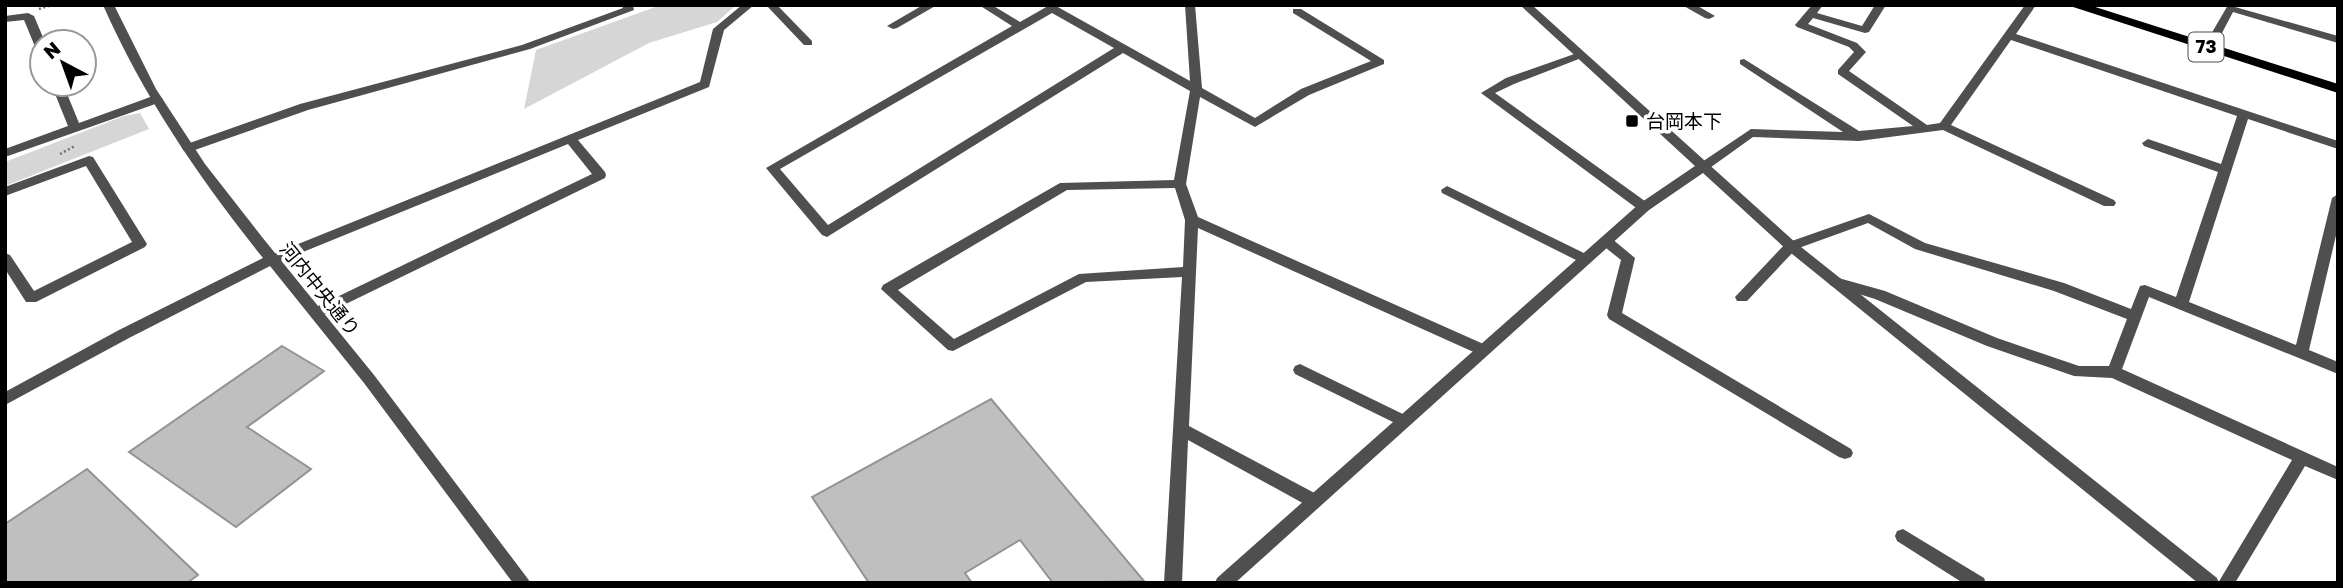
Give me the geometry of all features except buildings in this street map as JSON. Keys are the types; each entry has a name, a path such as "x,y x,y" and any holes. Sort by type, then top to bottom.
{"main road":[{"name":"73","path":"2074,5 2338,89"}],"street":[{"name":"河内中央通り","path":"108,5 131,57 211,184 271,261 317,313 523,583"},
{"path":"188,148 304,107 526,47 629,10 627,5"},
{"path":"5,399 124,334 271,261 705,84 719,29 749,5"},
{"path":"771,5 808,43"},
{"path":"893,26 932,5"},
{"path":"985,5 1020,26"},
{"path":"1173,583 1192,220 1180,184 1196,88 1190,5"},
{"path":"1525,5 1791,246 2211,583"},
{"path":"1687,5 1709,16"},
{"path":"1881,5 1865,30 1814,10 1801,25 1853,45 1860,52 1842,72 1925,129"},
{"path":"1944,126 2031,5"},
{"path":"1121,49 827,232 772,169 1052,8 1255,123 1305,92 1380,62 1297,11"},
{"path":"2209,48 2231,8 2338,40"},
{"path":"5,19 28,16 33,28"},
{"path":"2009,36 2338,145"},
{"path":"1580,55 1510,81 1487,93 1644,207"},
{"path":"1744,62 1859,137"},
{"path":"63,98 75,128"},
{"path":"5,153 157,99"},
{"path":"2181,304 2244,114"},
{"path":"1223,583 1644,207 1752,132 1802,138 1859,137 1944,126 2109,203"},
{"path":"317,313 600,175 570,138"},
{"path":"2148,143 2226,170"},
{"path":"5,192 89,160 139,244 31,298 5,258"},
{"path":"1180,184 1065,186 888,289 953,346 1084,277 1189,272"},
{"path":"1447,190 1585,259"},
{"path":"2301,353 2338,198"},
{"path":"1742,297 1791,246 1869,218 1920,246 2059,287 2135,316"},
{"path":"1192,220 1483,350"},
{"path":"1606,241 1628,258 1614,315 1845,453"},
{"path":"1835,282 1880,295 1992,342 2079,372 2114,372 2338,474"},
{"path":"2114,372 2145,290 2338,368"},
{"path":"1300,370 1404,421"},
{"path":"1181,429 1314,501"},
{"path":"2226,583 2301,458"},
{"path":"1903,536 1978,583"}],"shaded area":[{"path":"661,5 736,5 717,22 649,43 524,109 536,50"},
{"path":"140,113 149,129 5,186 5,162 124,116"}],"place":[{"name":"台岡本下","path":"1632,121"}]}
